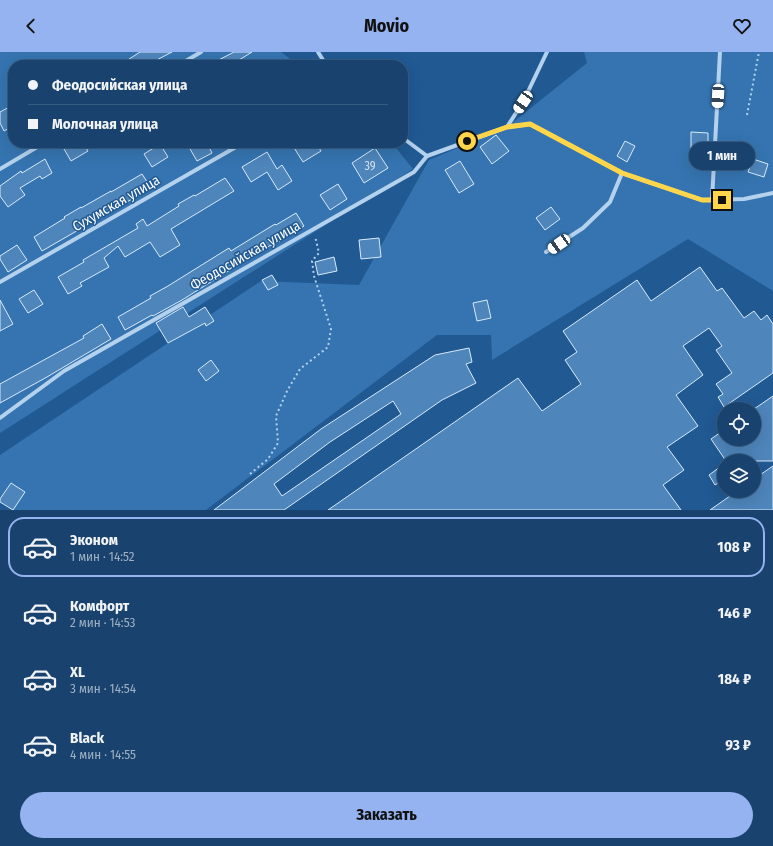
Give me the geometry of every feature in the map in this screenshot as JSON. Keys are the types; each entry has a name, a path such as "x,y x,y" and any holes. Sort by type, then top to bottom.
{"street":[{"path":"187,60 201,52"},
{"path":"507,127 523,102 546,52"},
{"path":"712,200 720,52"},
{"path":"408,142 427,156 507,127 530,124 622,173 702,200 744,199 773,193"},
{"path":"0,169 36,148"},
{"name":"Сухумская улица","path":"0,282 235,148"},
{"name":"Феодосийская улица","path":"0,418 64,371 414,172 427,156"},
{"path":"546,252 583,228 610,202 622,173"}],"path":[{"path":"747,115 760,52"},
{"path":"250,474 268,459 278,443 276,416 293,380 300,369 328,347 331,329 314,276 312,261 319,253 314,229"}],"shaded area":[{"path":"0,52 281,52 291,60 8,60 8,148 396,148 413,169 0,433"},
{"path":"584,52 773,52 773,291 688,239 492,360 491,335 437,335 206,510 13,510 25,492 11,483 0,499 0,455 261,281 359,285 429,160 507,127 587,63","holes":["211,360 219,371 206,381 198,370"]}],"building":[{"path":"140,52 172,52 157,60 128,60"},
{"path":"234,52 252,52 239,60 219,60"},
{"path":"8,108 8,129 4,131 0,123 0,112"},
{"path":"691,132 708,133 708,149 691,148"},
{"path":"496,135 509,151 492,164 480,147"},
{"path":"625,141 635,146 627,162 617,156"},
{"path":"86,148 88,151 71,161 64,149"},
{"path":"154,148 162,148 168,157 152,167 144,154"},
{"path":"210,148 212,153 197,161 190,149"},
{"path":"294,148 319,148 321,151 303,162"},
{"path":"375,148 388,168 364,183 352,163"},
{"path":"267,152 277,169 282,165 292,181 278,190 267,172 251,182 242,167"},
{"path":"45,159 52,173 42,179 40,176 20,188 25,195 8,207 0,196 0,186 21,171 22,173"},
{"path":"753,159 768,164 764,177 748,172"},
{"path":"460,161 474,184 459,193 445,170"},
{"path":"142,174 151,188 42,251 34,237 81,207"},
{"path":"225,178 234,191 171,229 180,245 160,257 150,242 125,257 118,246 104,258 109,267 80,283 82,286 68,294 58,277 84,262 83,260 138,228 136,224 143,219 147,226 179,206 178,204 194,195 195,196"},
{"path":"338,184 347,199 330,210 320,195"},
{"path":"551,207 560,219 545,230 536,218"},
{"path":"296,213 304,226 182,300 125,330 118,317 151,298 150,296 229,248 231,251"},
{"path":"379,238 381,257 361,259 359,240"},
{"path":"17,245 27,260 8,272 0,259 0,256"},
{"path":"334,257 337,271 318,275 315,262"},
{"path":"700,267 717,291 722,288 744,318 754,311 761,320 767,315 773,324 773,373 731,402 721,402 718,397 723,394 716,384 732,373 716,350 722,346 709,328 683,346 703,375 676,395 698,426 667,447 684,470 663,485 681,510 328,510 518,378 542,411 581,384 565,360 577,352 563,331 637,280 651,301"},
{"path":"272,275 278,285 268,290 262,280"},
{"path":"34,290 43,304 28,313 19,299"},
{"path":"0,300 13,324 0,331"},
{"path":"487,300 491,318 477,321 473,303"},
{"path":"183,307 189,317 205,307 214,321 206,326 205,323 168,343 156,323"},
{"path":"102,324 111,339 0,403 0,384 84,338 83,336"},
{"path":"469,348 472,362 466,364 476,383 442,400 284,510 214,510 321,429 435,355","holes":["393,401 401,414 282,496 274,484 330,442"]},
{"path":"211,360 219,371 206,381 198,370"},
{"path":"773,396 773,461 761,461 761,454 721,454 711,439 717,435 717,446 761,446 761,404"},
{"path":"773,466 773,510 710,510 727,498 761,498 761,474"},
{"path":"717,469 717,484 715,485 709,475"},
{"path":"11,483 25,492 13,510 0,502 0,499"}],"route":[{"path":"467,141 507,127 530,124 622,173 702,200 722,200"}]}
